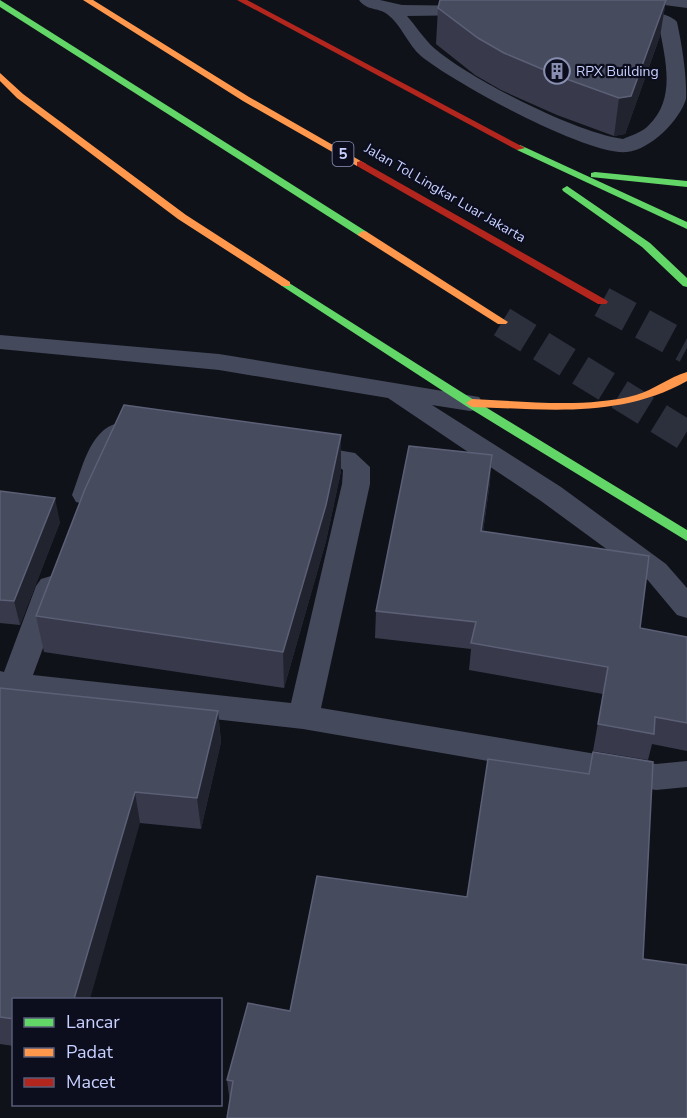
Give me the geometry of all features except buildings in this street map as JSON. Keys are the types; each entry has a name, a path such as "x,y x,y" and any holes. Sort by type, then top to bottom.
{"highway":[{"name":"Jalan Tol Lingkar Luar Jakarta","path":"87,0 246,99 602,302"},
{"path":"241,0 501,139 687,226"},
{"path":"0,3 502,322"},
{"path":"0,76 20,96 182,217 470,403 687,536"},
{"path":"501,139 630,233 664,260 687,284"},
{"path":"569,172 687,184"},
{"path":"470,403 550,405 631,400 660,391 687,376"}],"street":[{"path":"664,0 687,2"}],"lane":[{"path":"368,0 374,6 393,9 490,10"},
{"path":"393,9 426,51 461,76 530,112 612,144 626,146 655,131 681,100 677,70 668,22 653,17 607,15"},
{"path":"0,342 219,362 470,403"},
{"path":"390,389 551,494 656,571 687,607"},
{"path":"76,519 106,442 118,431 136,430 171,435"},
{"path":"276,450 346,459 357,467 356,484 303,717"},
{"path":"60,563 7,684 303,717 656,777 687,774"}],"tunnel":[{"path":"602,302 687,348"},
{"path":"502,322 687,436"}],"traffic: fast":[{"path":"0,3 363,234"},
{"path":"520,148 687,226"},
{"path":"595,175 687,184"},
{"path":"567,189 646,245 687,284"},
{"path":"286,284 470,403 687,536"}],"traffic: slow":[{"path":"87,0 246,99 361,164"},
{"path":"0,76 20,96 182,217 286,284"},
{"path":"363,234 502,322"},
{"path":"472,403 552,405 613,403 646,396 687,376"}],"traffic: jam":[{"path":"241,0 520,148"},
{"path":"361,164 602,302"}],"place":[{"name":"RPX Building","path":"557,71"}]}
